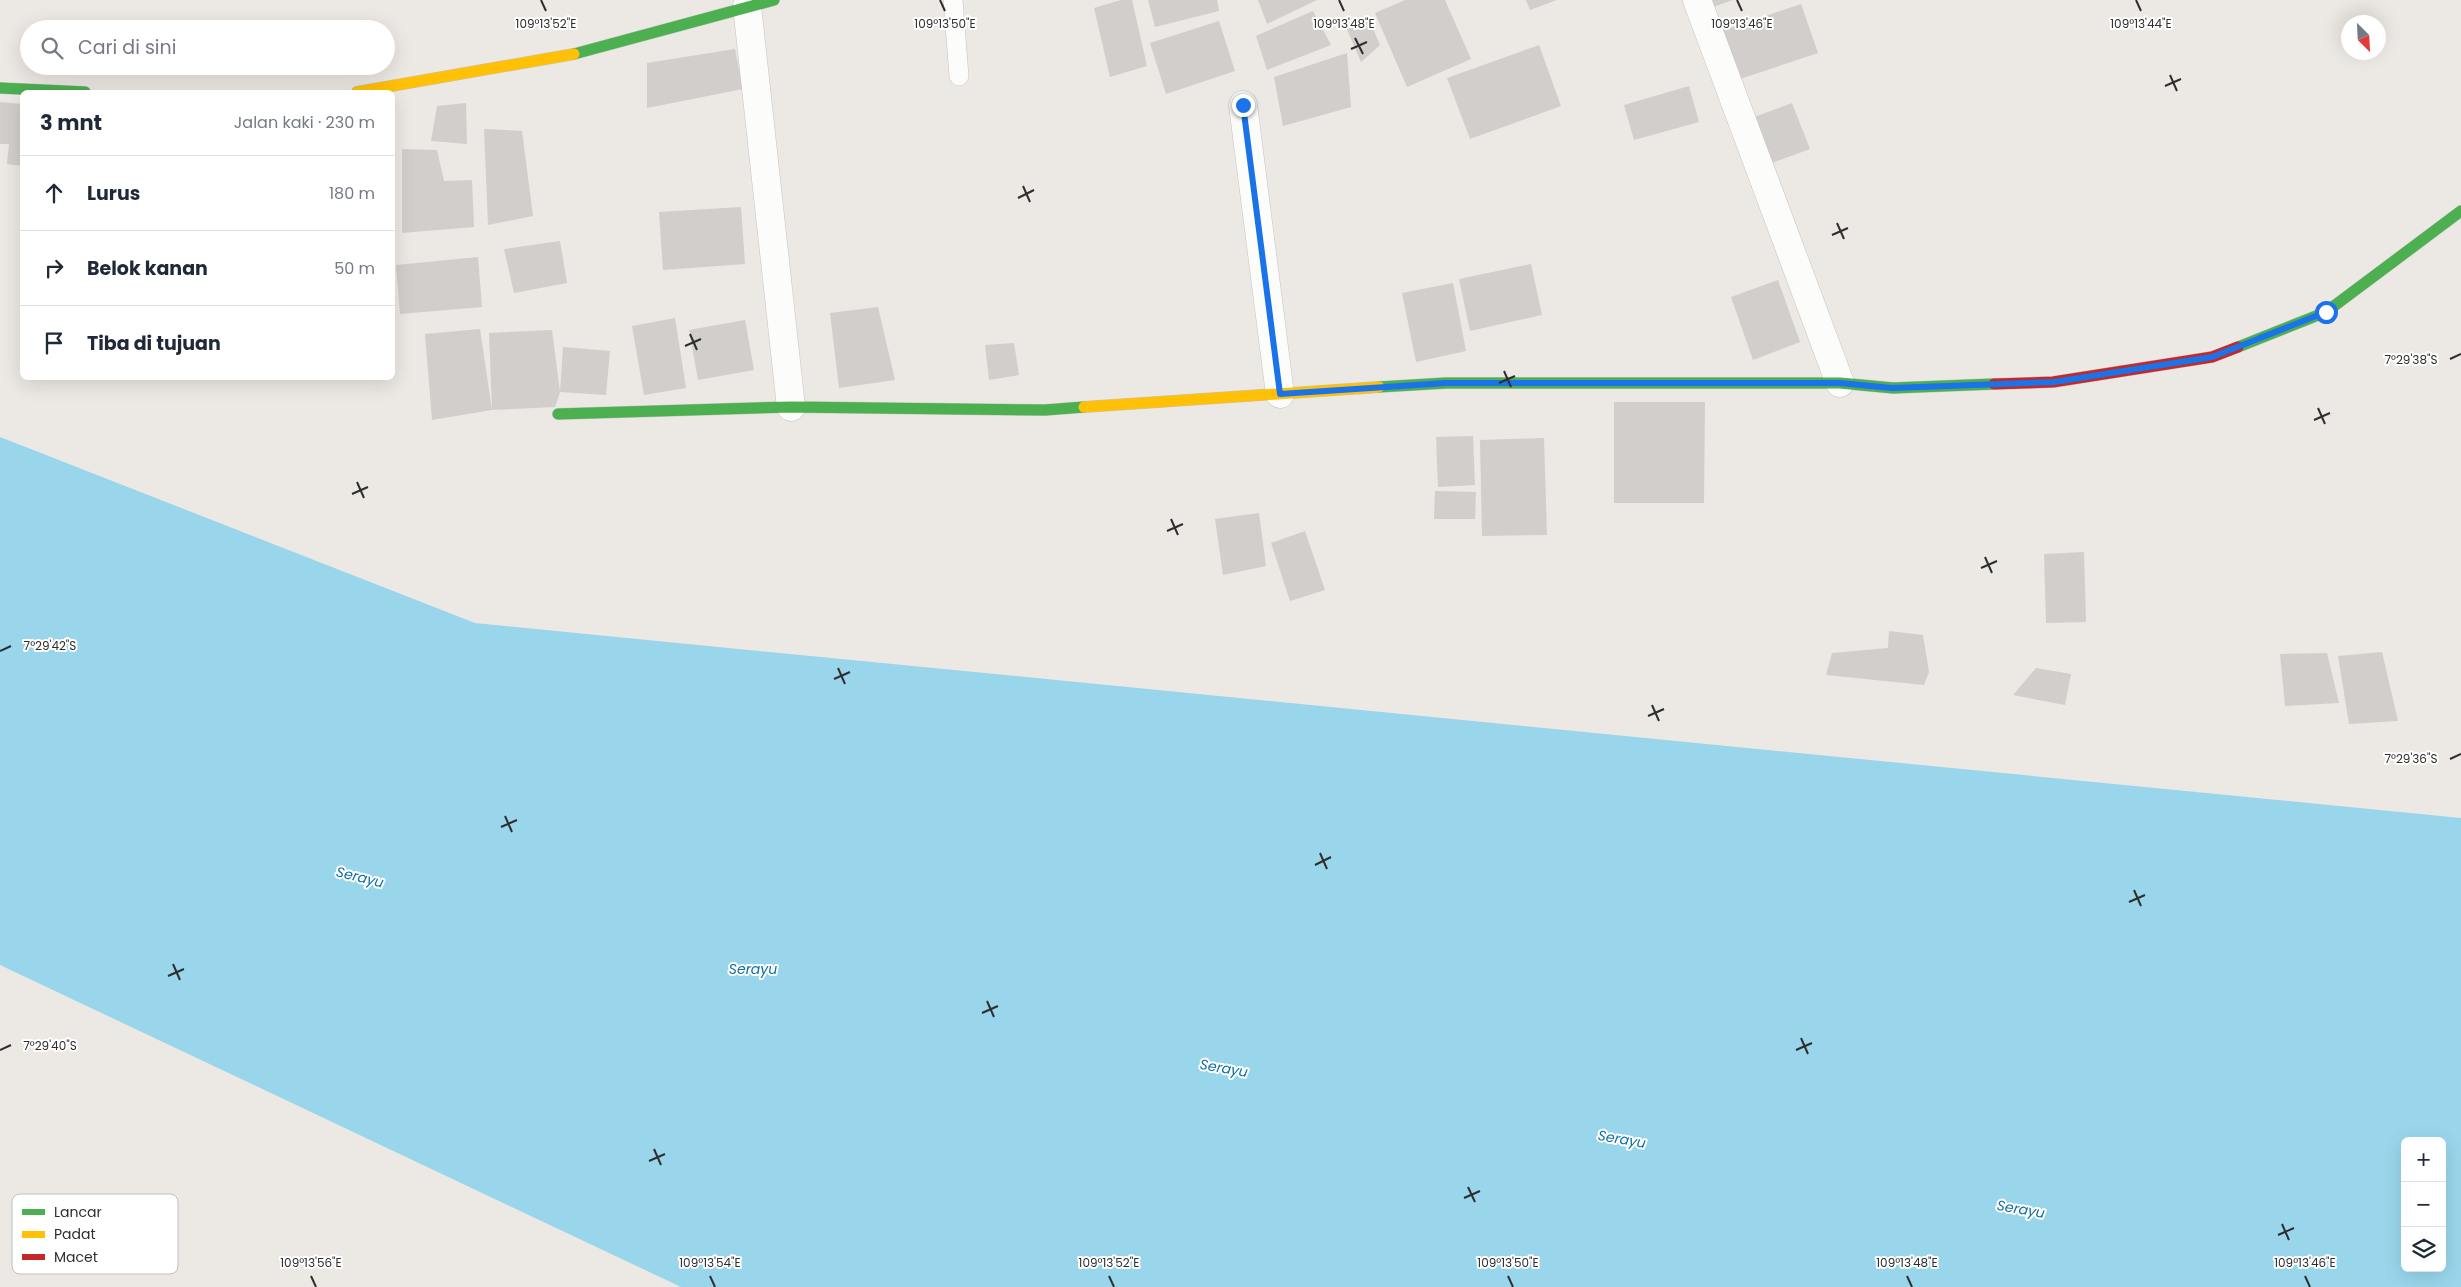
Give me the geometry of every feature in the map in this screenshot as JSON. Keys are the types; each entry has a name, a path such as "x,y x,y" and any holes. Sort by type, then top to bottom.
{"street":[{"path":"369,90 557,59 774,0"},
{"path":"1697,0 1840,383"},
{"path":"748,6 791,407"},
{"path":"0,88 42,90"},
{"path":"1243,105 1280,394"},
{"path":"558,414 791,407 1044,410 1446,383 1840,383 1892,388 2054,382 2212,357 2326,312 2461,211"}],"lane":[{"path":"953,0 959,76"}],"water":[{"name":"Serayu","path":"0,437 475,623 2461,818 2461,1287 681,1287 0,965"}],"building":[{"path":"1121,0 1132,0 1147,66 1110,77 1094,8"},
{"path":"1148,0 1217,0 1219,11 1155,27"},
{"path":"1258,0 1317,0 1267,24"},
{"path":"1405,0 1445,0 1471,59 1407,87 1375,13"},
{"path":"1526,0 1557,0 1530,10"},
{"path":"1711,0 1733,0 1713,7"},
{"path":"1801,4 1818,53 1737,80 1721,31"},
{"path":"1313,11 1331,45 1267,70 1256,36"},
{"path":"1368,17 1380,45 1361,62 1345,25"},
{"path":"1219,21 1235,71 1166,94 1150,43"},
{"path":"1539,45 1561,106 1470,139 1447,78"},
{"path":"735,49 743,89 647,108 647,63"},
{"path":"1347,53 1351,107 1283,126 1274,77"},
{"path":"1689,86 1699,122 1634,140 1624,105"},
{"path":"0,102 20,104 20,166 7,164 9,144 0,144"},
{"path":"466,103 467,144 431,141 437,106"},
{"path":"1792,103 1810,149 1769,164 1752,118"},
{"path":"484,129 522,131 533,216 488,225"},
{"path":"402,149 437,150 444,181 472,180 474,227 402,233"},
{"path":"741,207 745,264 663,270 659,212"},
{"path":"560,241 567,283 514,293 504,249"},
{"path":"478,257 482,307 400,314 396,265"},
{"path":"1531,264 1542,315 1470,331 1459,279"},
{"path":"1778,280 1800,342 1753,360 1731,297"},
{"path":"1453,283 1466,351 1416,362 1402,293"},
{"path":"878,307 895,380 839,388 830,313"},
{"path":"675,318 686,388 644,395 632,326"},
{"path":"745,320 754,370 698,380 689,330"},
{"path":"480,329 492,410 432,420 425,334"},
{"path":"552,330 560,392 555,407 492,410 489,333"},
{"path":"1014,343 1019,375 989,380 985,345"},
{"path":"563,347 610,351 606,395 560,392"},
{"path":"1614,402 1705,402 1704,503 1614,503"},
{"path":"1473,436 1475,485 1438,487 1436,437"},
{"path":"1544,438 1547,535 1482,536 1480,440"},
{"path":"1435,491 1476,492 1475,519 1434,519"},
{"path":"1259,513 1266,566 1223,575 1215,519"},
{"path":"1305,531 1325,590 1290,601 1271,543"},
{"path":"2084,552 2086,622 2046,623 2044,554"},
{"path":"1889,631 1923,635 1929,672 1924,685 1826,675 1832,653 1888,648"},
{"path":"2382,652 2398,721 2349,724 2338,656"},
{"path":"2327,653 2339,703 2285,706 2280,654"},
{"path":"2036,668 2071,674 2065,705 2013,695"}],"traffic: fast":[{"path":"574,54 774,0"},
{"path":"0,88 42,90"},
{"path":"2238,347 2326,312 2461,211"},
{"path":"1379,387 1446,383 1840,383 1893,388 1994,384"},
{"path":"558,414 791,407 1045,410 1084,407"}],"traffic: slow":[{"path":"368,90 574,54"},
{"path":"1084,407 1379,387"}],"traffic: jam":[{"path":"1994,384 2053,382 2212,357 2238,347"}],"route":[{"path":"1243,105 1280,394 1446,383 1840,383 1892,388 2054,382 2212,357 2326,312"}]}
